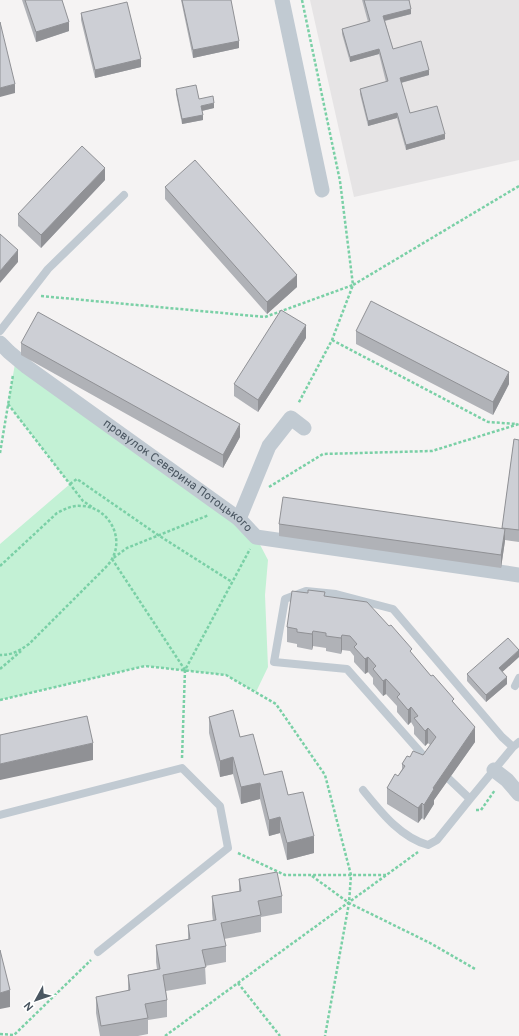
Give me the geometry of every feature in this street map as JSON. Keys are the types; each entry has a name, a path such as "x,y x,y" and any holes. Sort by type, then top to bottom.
{"street":[{"path":"282,0 322,190"},
{"name":"провулок Северина Потоцького","path":"0,343 16,358 239,519 256,537 519,576"},
{"path":"239,519 269,446 290,418 304,428"},
{"path":"494,770 507,780 519,794"}],"lane":[{"path":"0,331 48,269 124,195"},
{"path":"363,790 388,820 418,842 428,844 437,840 516,744 502,737 392,609 336,594 306,591 285,599 274,662 347,669 429,763"},
{"path":"515,686 519,678"},
{"path":"0,815 182,768 220,806 228,848 98,952"},
{"path":"449,779 470,800"}],"path":[{"path":"290,418 332,340 353,285 340,181 302,0"},
{"path":"28,295 266,317 353,285 519,186"},
{"path":"332,340 488,422 519,424"},
{"path":"0,453 16,358"},
{"path":"8,404 83,501 104,514 111,524 116,535 116,547 112,559"},
{"path":"246,502 323,454 432,451 519,424"},
{"path":"70,484 77,479 158,535 232,582"},
{"path":"0,566 58,513 68,507 81,506 93,508"},
{"path":"0,670 104,569 112,559 127,548 224,509"},
{"path":"182,768 185,670 256,537"},
{"path":"112,559 185,670"},
{"path":"0,655 7,655 19,651 28,644"},
{"path":"0,700 145,666 226,675 276,704 324,775 351,875 349,903 325,1036"},
{"path":"228,848 285,876 386,875"},
{"path":"312,876 349,903 430,943 475,969"},
{"path":"165,1036 349,903"},
{"path":"0,1034 14,1036 98,952"},
{"path":"238,983 280,1036"}],"shaded area":[{"path":"310,0 519,0 519,160 354,197"}],"green space":[{"path":"16,358 256,537 268,560 265,595 268,667 256,692 226,675 145,666 0,700 0,544 70,484 8,404"}],"building":[{"path":"25,0 62,0 69,22 36,32"},
{"path":"182,0 231,0 239,41 193,50"},
{"path":"364,0 409,0 411,9 383,16 393,49 421,41 429,70 400,78 410,113 437,106 445,134 406,145 397,113 368,121 360,89 388,81 379,49 350,57 342,29 370,21"},
{"path":"127,2 141,59 95,70 81,13"},
{"path":"0,22 15,84 0,88"},
{"path":"196,85 199,99 213,96 214,103 201,106 203,115 182,119 176,89"},
{"path":"82,146 105,168 41,235 18,214"},
{"path":"195,160 297,275 267,302 165,187"},
{"path":"0,234 18,250 0,271"},
{"path":"371,301 509,372 493,402 356,331"},
{"path":"281,310 306,325 258,400 234,384"},
{"path":"38,312 240,424 223,455 21,343"},
{"path":"514,439 519,440 519,530 502,528"},
{"path":"283,497 505,529 501,555 279,524"},
{"path":"308,590 325,592 324,596 367,602 389,626 391,625 412,649 410,651 431,676 433,675 454,699 452,701 475,727 433,788 434,789 424,805 422,803 418,808 387,788 395,774 398,776 405,766 402,764 407,756 410,757 413,751 423,755 436,737 428,728 425,731 414,718 418,716 411,707 408,710 397,697 400,694 386,679 383,681 373,669 376,666 368,657 365,659 354,647 357,644 350,636 342,635 341,638 326,636 326,633 313,631 312,634 297,632 297,629 287,627 292,591 308,593"},
{"path":"508,638 519,650 499,668 507,677 486,695 467,674"},
{"path":"233,710 240,737 253,734 264,775 282,771 288,795 303,792 314,836 287,843 280,817 269,820 260,783 241,787 233,757 220,761 209,717"},
{"path":"87,716 93,743 0,764 0,735"},
{"path":"277,872 282,896 258,901 261,915 221,923 226,946 202,950 206,967 163,975 167,1000 145,1004 148,1018 101,1026 96,997 130,990 128,975 160,969 156,945 190,939 188,925 216,920 212,896 241,891 239,879"},
{"path":"0,950 10,990 0,993"}]}
